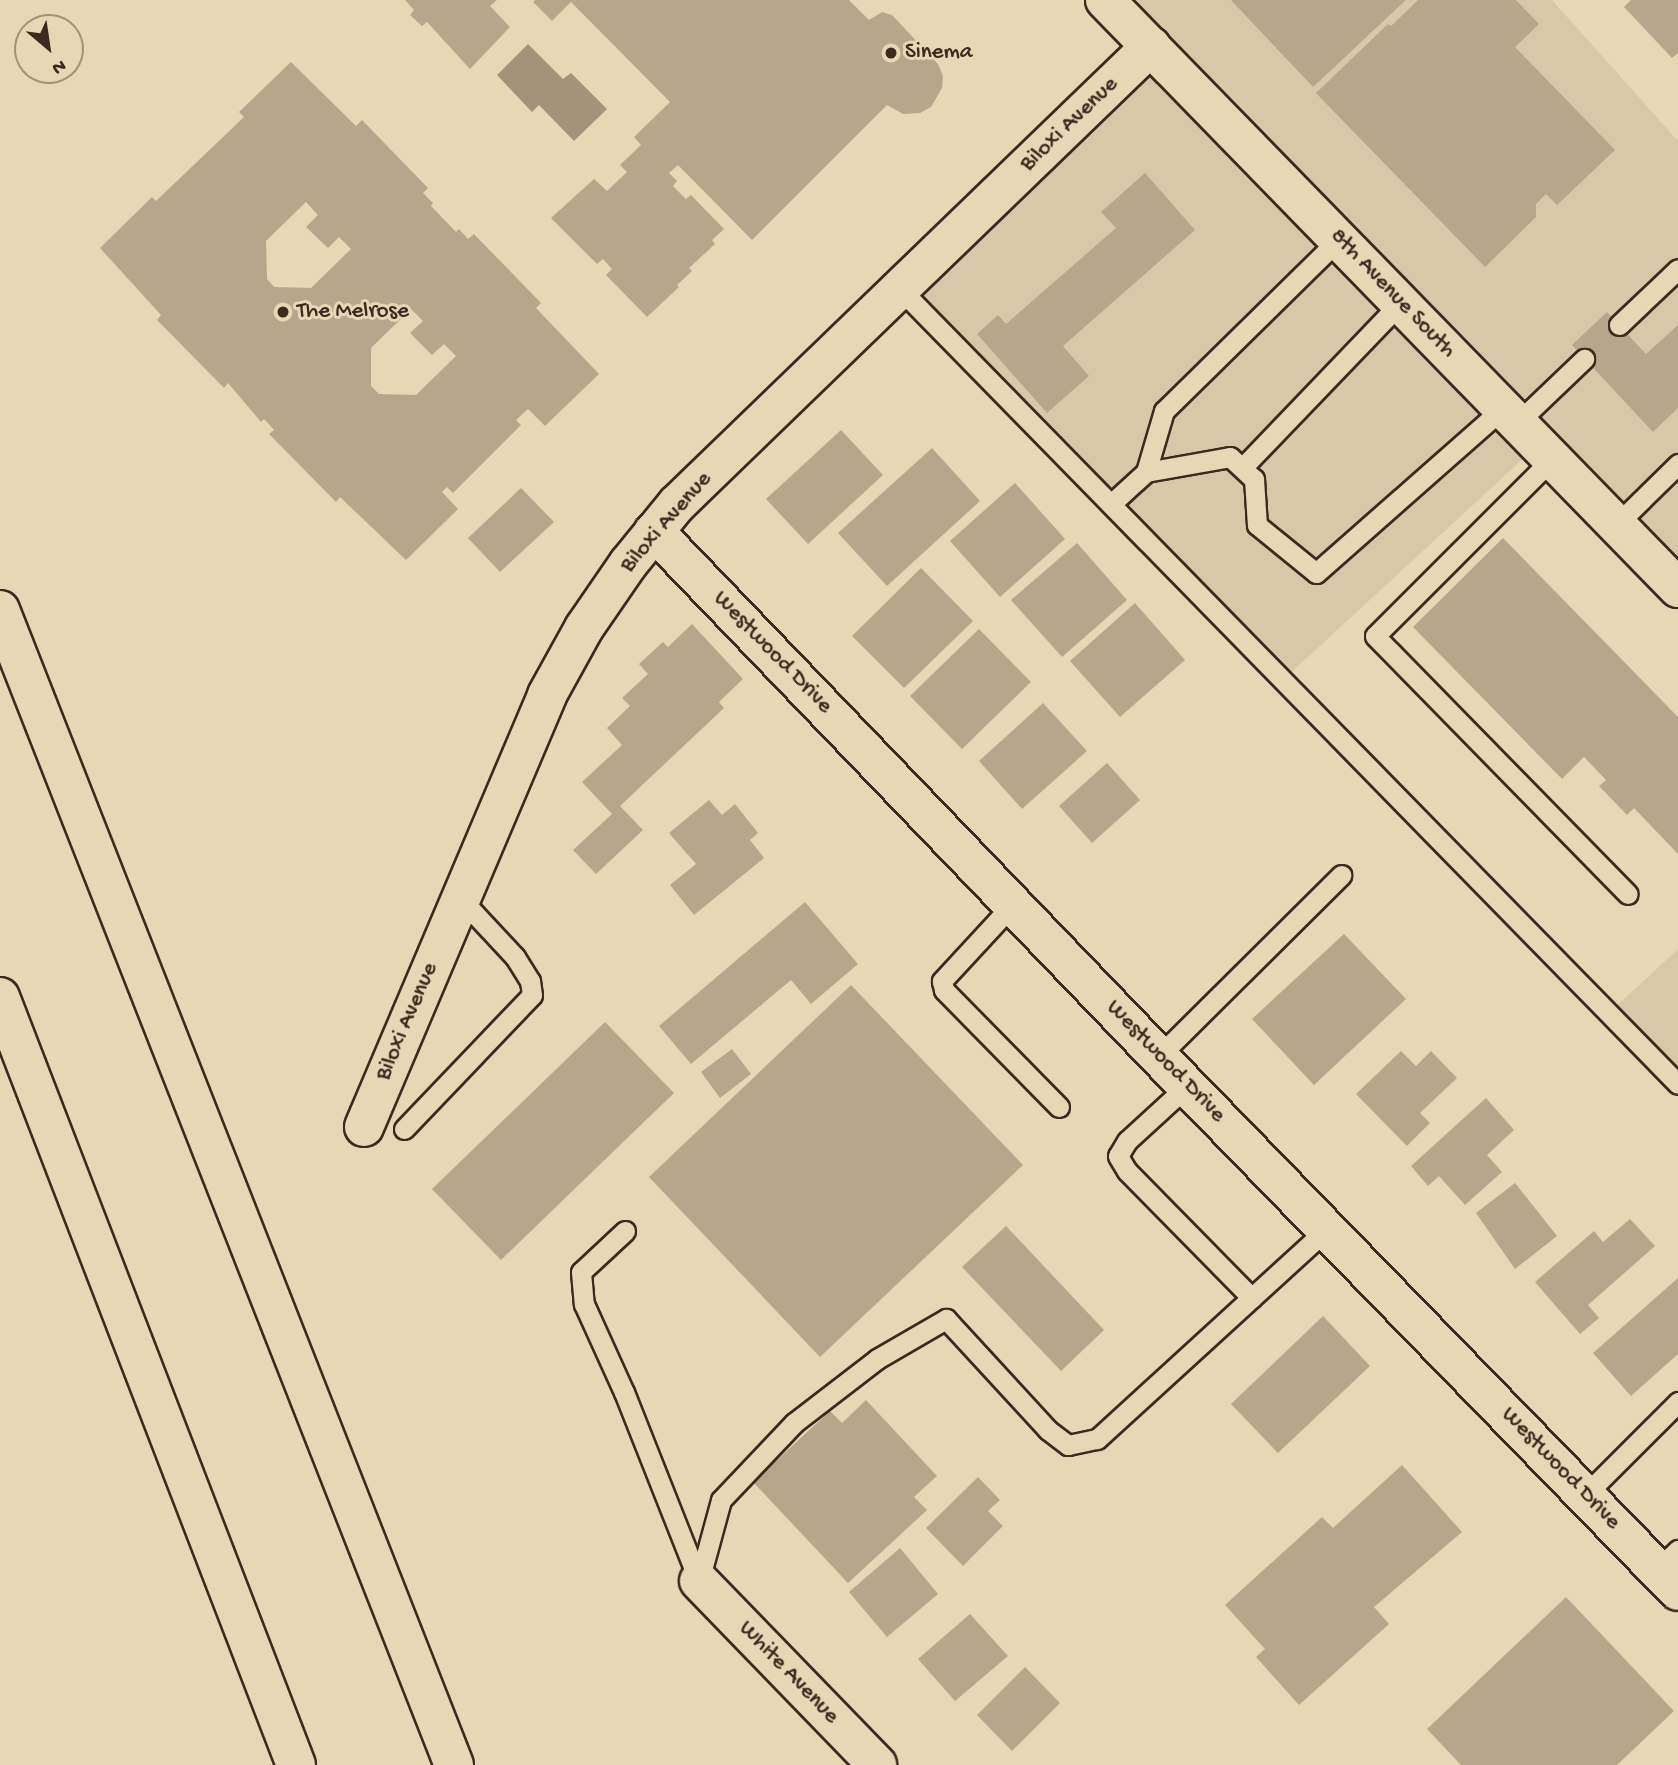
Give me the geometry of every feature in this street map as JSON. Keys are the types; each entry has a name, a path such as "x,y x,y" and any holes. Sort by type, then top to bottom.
{"main road":[{"name":"8th Avenue South","path":"1105,0 1678,588"},
{"name":"Biloxi Avenue","path":"364,1126 547,695 584,628 654,531 677,504 1152,46"},
{"name":"Westwood Drive","path":"654,531 1187,1086 1585,1494 1671,1570"},
{"path":"0,610 454,1765"},
{"path":"0,997 296,1765"},
{"name":"White Avenue","path":"699,1581 877,1765"}],"lane":[{"path":"1111,504 1146,472 1164,411 1339,239"},
{"path":"1619,325 1678,269"},
{"path":"900,289 1678,1084"},
{"path":"1243,467 1400,303"},
{"path":"1146,472 1230,457 1254,479 1257,525 1316,573 1510,415 1584,359"},
{"path":"1552,459 1375,636 1628,894"},
{"path":"1618,524 1678,464"},
{"path":"1159,1056 1341,875"},
{"path":"404,1129 532,995 530,981 515,957 460,898"},
{"path":"1013,904 942,981 944,990 1059,1107"},
{"path":"1187,1086 1128,1141 1118,1156 1127,1171 1252,1298"},
{"path":"699,1581 721,1500 805,1415 877,1359 946,1319 1048,1430 1068,1445 1097,1439 1328,1229"},
{"path":"625,1231 581,1272 584,1304 624,1392 699,1581"},
{"path":"1585,1494 1678,1402"}],"shaded area":[{"path":"1105,0 1552,0 1678,141 1678,588 1538,445 1284,679 900,289 1151,46"},
{"path":"528,44 563,79 571,73 607,109 574,141 539,105 532,112 497,75"},
{"path":"1678,949 1678,1084 1609,1013"}],"building":[{"path":"405,0 497,0 490,6 510,27 470,69 427,22 422,26 410,15 414,10"},
{"path":"849,0 869,20 882,12 892,15 938,64 943,76 942,88 931,107 920,113 903,114 887,105 752,240 678,165 669,173 677,181 673,186 686,199 691,195 724,229 712,240 715,244 689,268 692,271 677,285 679,287 647,317 606,275 612,269 603,259 597,264 551,218 594,179 607,191 627,172 620,165 641,145 634,137 670,102 571,2 552,21 533,2"},
{"path":"1231,0 1406,0 1313,87"},
{"path":"1418,0 1516,0 1539,24 1515,47 1615,150 1557,205 1546,194 1536,204 1536,217 1485,267 1316,93 1388,24 1391,26"},
{"path":"1631,0 1678,0 1678,53 1672,58 1624,7"},
{"name":"The Melrose","path":"291,62 356,126 362,120 428,188 423,193 433,203 431,206 456,232 459,229 468,239 474,234 541,303 536,308 599,374 545,426 528,409 516,420 521,425 453,493 447,487 442,492 458,509 406,560 340,497 336,502 269,434 274,430 264,419 261,422 228,383 224,388 157,320 161,315 100,248 152,197 156,201 244,117 239,112","holes":["306,202 318,215 306,227 328,248 339,237 351,249 311,288 274,287 267,279 266,241","411,309 423,321 410,333 432,355 444,344 456,356 416,395 379,394 371,386 371,348"]},
{"path":"1145,173 1195,230 1063,346 1089,376 1047,413 977,334 998,315 1006,324 1116,228 1101,212"},
{"path":"1607,312 1646,354 1678,325 1678,408 1653,432 1572,345"},
{"path":"841,430 883,475 808,544 766,499"},
{"path":"932,448 980,501 887,586 838,533"},
{"path":"1015,483 1065,539 1000,597 950,541"},
{"path":"521,488 554,522 500,572 468,538"},
{"path":"1503,538 1678,717 1678,854 1634,808 1627,815 1599,786 1606,780 1584,757 1562,779 1413,627"},
{"path":"1077,543 1127,600 1062,657 1011,600"},
{"path":"921,568 973,621 904,688 852,636"},
{"path":"1135,603 1185,660 1120,717 1070,661"},
{"path":"692,624 743,679 719,702 724,708 620,806 643,830 596,874 573,850 612,814 582,782 622,745 607,728 630,706 622,698 648,674 639,664 663,642 668,647"},
{"path":"979,629 1031,682 962,749 910,696"},
{"path":"1043,703 1087,751 1022,809 979,761"},
{"path":"1107,763 1140,800 1092,843 1059,806"},
{"path":"709,800 722,815 735,804 758,833 750,840 764,858 694,915 670,885 696,864 669,833"},
{"path":"805,902 858,964 811,1004 791,980 691,1064 659,1026"},
{"path":"1344,934 1406,999 1314,1085 1252,1019"},
{"path":"851,985 1023,1165 820,1357 649,1177"},
{"path":"605,1022 674,1093 501,1260 432,1189"},
{"path":"732,1049 751,1074 720,1098 701,1072"},
{"path":"1401,1051 1416,1066 1431,1051 1457,1078 1420,1113 1430,1123 1407,1146 1356,1094"},
{"path":"1486,1098 1514,1130 1487,1155 1502,1172 1465,1205 1439,1176 1428,1186 1411,1166"},
{"path":"1515,1183 1557,1236 1515,1269 1476,1213"},
{"path":"1630,1219 1655,1246 1588,1305 1599,1318 1580,1334 1535,1282 1594,1231 1603,1242"},
{"path":"1006,1226 1104,1330 1061,1371 962,1267"},
{"path":"1678,1278 1678,1354 1631,1396 1593,1353"},
{"path":"1323,1316 1370,1366 1278,1453 1231,1404"},
{"path":"866,1400 937,1476 914,1497 927,1510 848,1583 753,1482 830,1411 842,1423"},
{"path":"1402,1465 1462,1532 1374,1607 1389,1624 1299,1705 1256,1657 1265,1649 1225,1605 1322,1517 1333,1528"},
{"path":"978,1477 1000,1500 988,1511 1003,1526 963,1566 926,1528"},
{"path":"900,1548 938,1594 887,1637 849,1592"},
{"path":"1566,1597 1674,1711 1617,1765 1461,1765 1427,1729"},
{"path":"970,1614 1008,1656 955,1701 918,1659"},
{"path":"1025,1667 1060,1703 1012,1751 977,1715"}],"place":[{"name":"Sinema","path":"891,53"},
{"name":"The Melrose","path":"283,312"}]}
